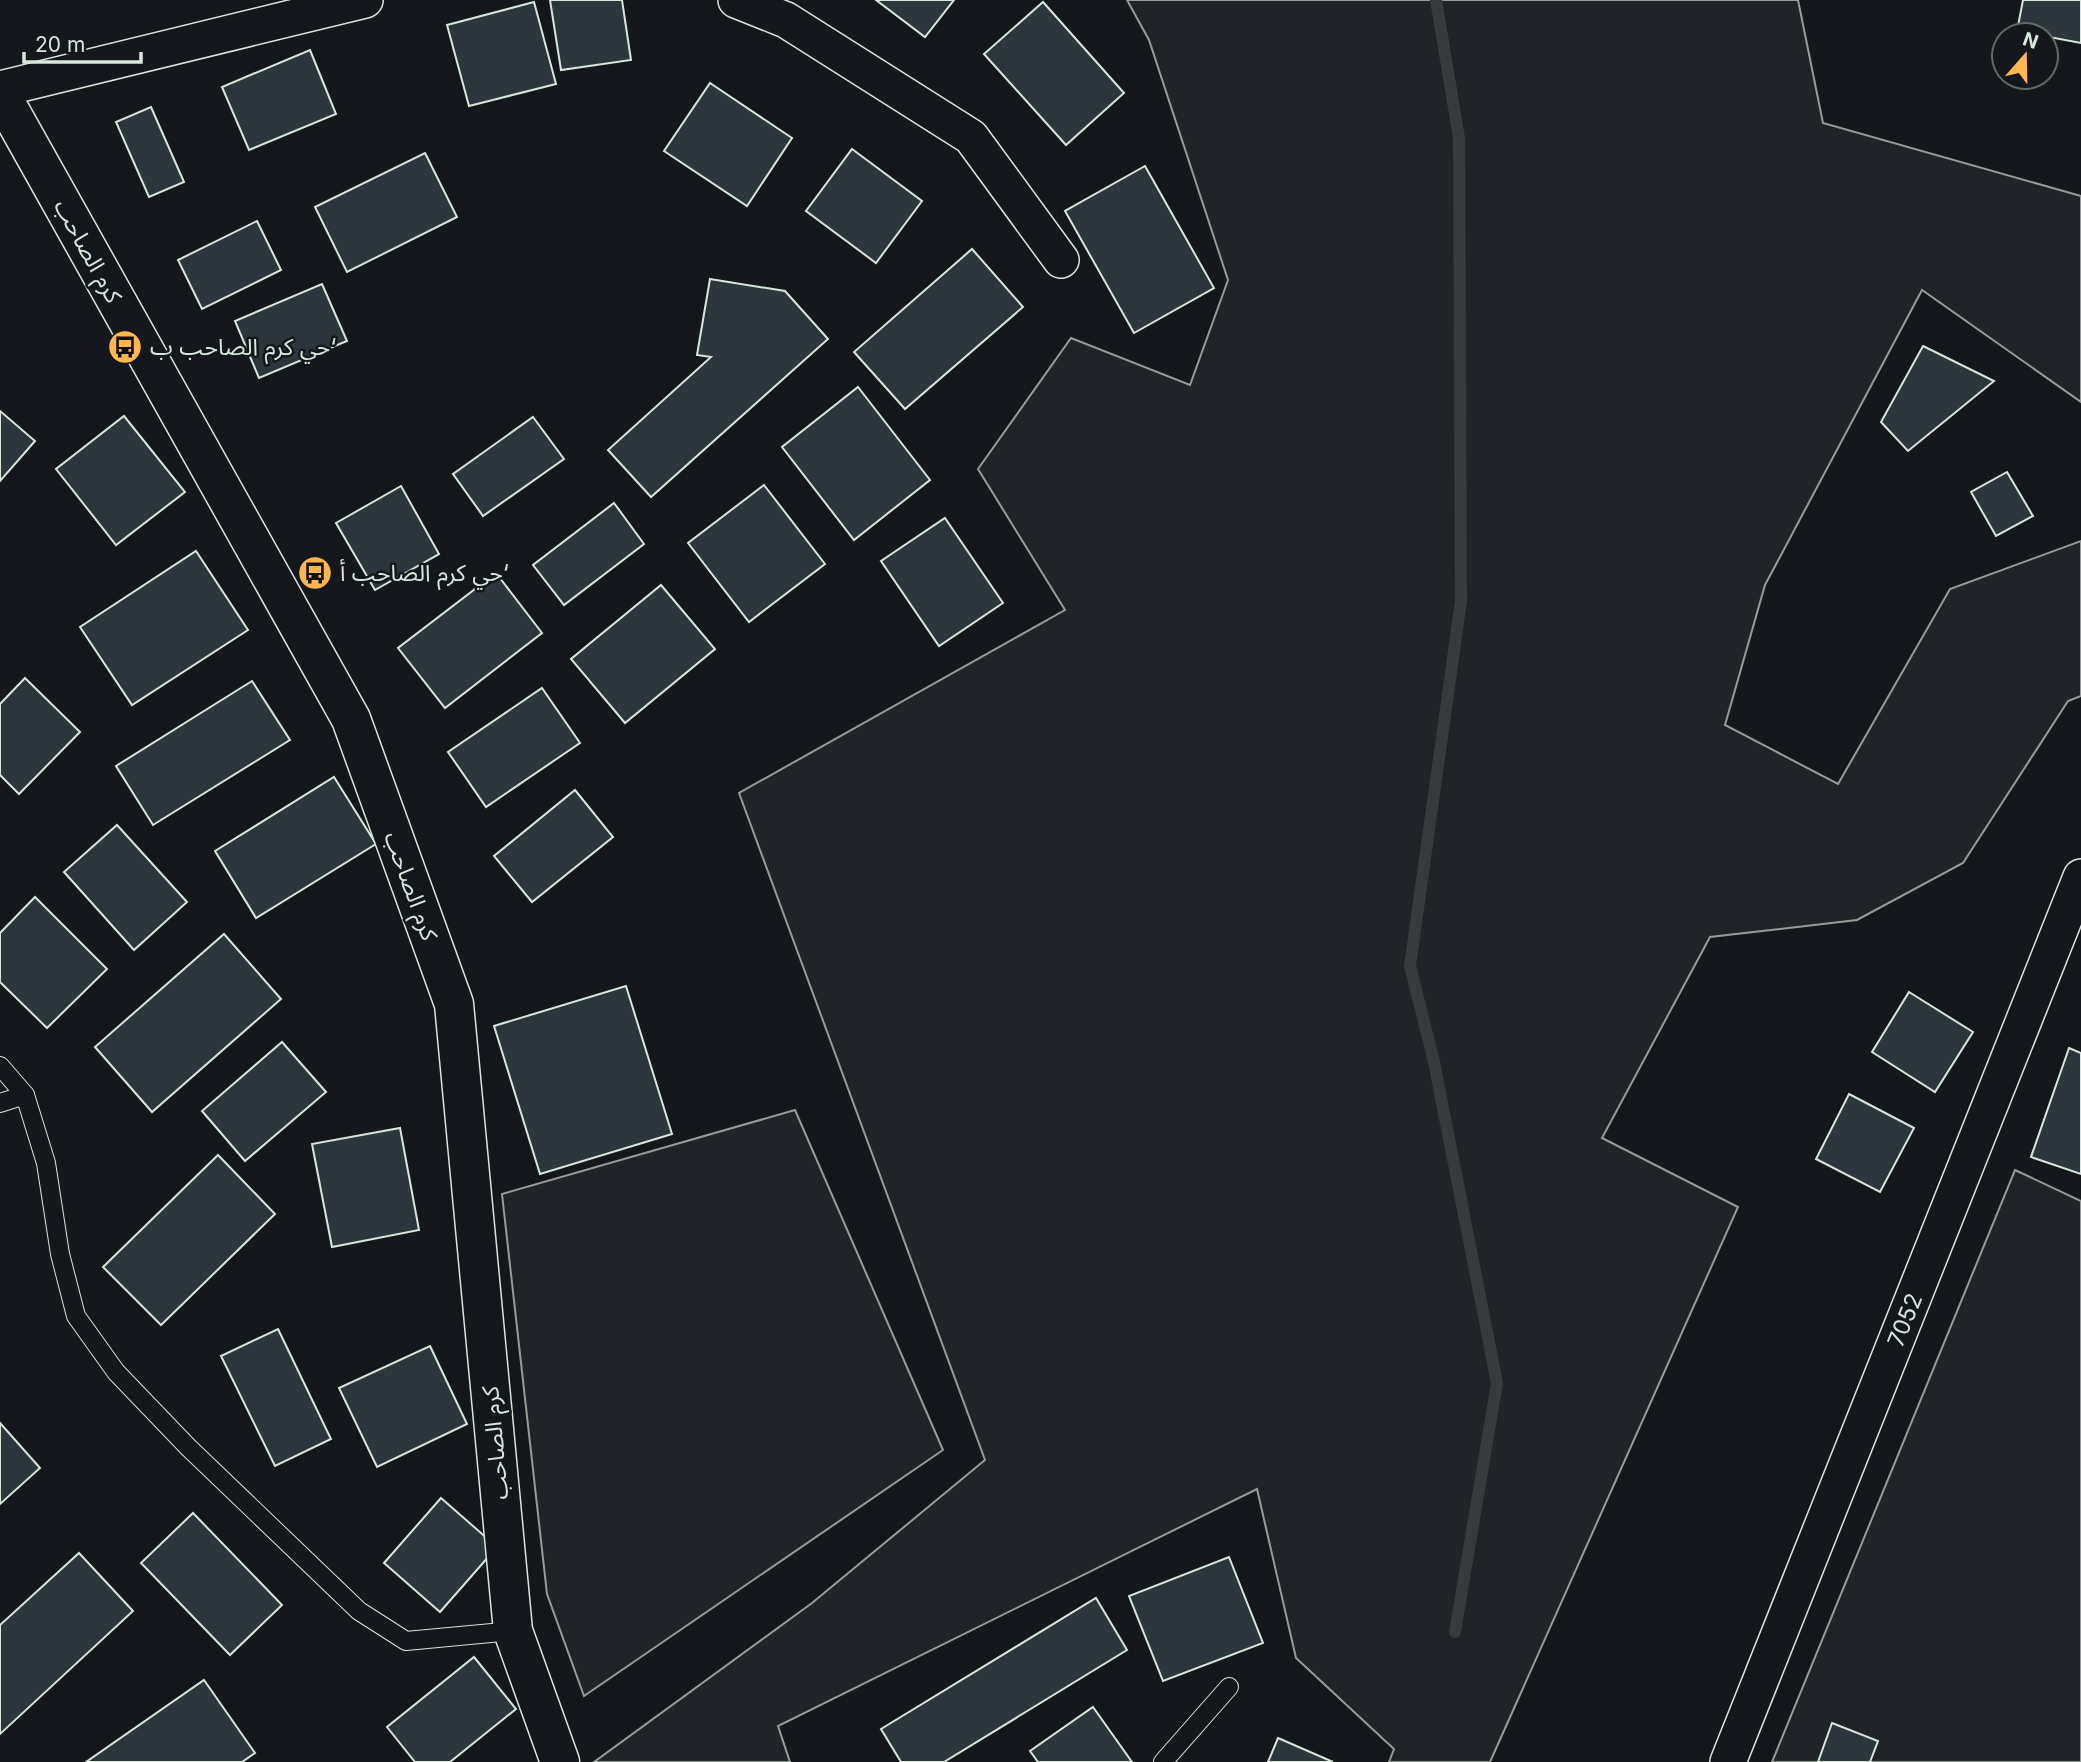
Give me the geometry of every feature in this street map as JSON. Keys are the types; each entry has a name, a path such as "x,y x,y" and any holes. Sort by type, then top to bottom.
{"street":[{"path":"0,91 365,0"},
{"path":"736,0 786,20 971,137 1060,260"},
{"name":"كرم الصاحب","path":"0,91 351,719 454,1004 513,1631 560,1762"},
{"name":"7052","path":"1728,1762 2081,877"}],"lane":[{"path":"0,1066 25,1096 46,1163 60,1254 76,1316 116,1372 188,1447 359,1611 406,1640 513,1631"},
{"path":"0,1103 25,1096"},
{"path":"1163,1762 1229,1687"}],"shaded area":[{"path":"1127,0 1798,0 1823,123 2081,196 2081,402 1922,290 1765,585 1725,725 1838,784 1950,589 2081,541 2081,696 2068,701 1963,863 1857,920 1710,937 1602,1138 1738,1207 1490,1762 1389,1762 1394,1749 1296,1658 1257,1489 778,1726 790,1762 594,1762 812,1603 985,1460 739,793 1065,610 978,469 1071,338 1190,385 1228,280 1149,40"},
{"path":"795,1110 943,1450 584,1696 547,1594 502,1194"},
{"path":"2015,1170 2081,1201 2081,1762 1772,1762"}],"building":[{"path":"550,0 622,0 631,60 561,70"},
{"path":"876,0 954,0 925,37"},
{"path":"2023,0 2081,0 2081,43 2060,39 2060,21 2019,21"},
{"path":"534,2 556,84 469,106 447,25"},
{"path":"1043,2 1124,93 1066,145 984,54"},
{"path":"310,50 336,114 249,150 222,87"},
{"path":"710,83 792,138 747,206 664,151"},
{"path":"151,107 184,182 149,197 116,122"},
{"path":"852,149 922,201 876,263 806,211"},
{"path":"425,153 457,217 347,272 315,207"},
{"path":"1145,166 1214,288 1134,333 1065,211"},
{"path":"257,221 281,270 202,309 178,260"},
{"path":"972,249 1023,307 905,409 854,352"},
{"path":"710,279 785,291 828,339 651,497 608,450 711,357 697,355"},
{"path":"322,284 347,341 259,378 235,321"},
{"path":"1923,346 1994,381 1908,451 1881,422"},
{"path":"858,387 930,480 854,540 782,447"},
{"path":"0,411 35,441 0,481"},
{"path":"124,416 185,492 116,545 56,469"},
{"path":"533,417 564,459 483,516 453,474"},
{"path":"2007,472 2033,516 1996,536 1971,492"},
{"path":"764,485 825,564 749,622 688,543"},
{"path":"401,486 439,554 375,590 336,523"},
{"path":"614,503 644,544 564,605 533,565"},
{"path":"945,518 1003,603 939,646 881,561"},
{"path":"196,551 248,630 132,705 80,627"},
{"path":"496,573 542,633 445,708 398,648"},
{"path":"661,585 715,649 625,723 571,659"},
{"path":"25,678 80,732 19,794 0,775 0,704"},
{"path":"252,681 290,740 153,825 116,766"},
{"path":"542,688 580,743 486,807 448,752"},
{"path":"334,777 376,844 256,918 215,851"},
{"path":"575,790 613,837 532,902 494,856"},
{"path":"117,825 187,902 134,950 64,872"},
{"path":"35,897 107,969 47,1028 0,982 0,933"},
{"path":"224,934 281,999 152,1112 95,1047"},
{"path":"626,986 672,1134 540,1174 494,1026"},
{"path":"1909,992 1973,1032 1935,1092 1872,1052"},
{"path":"282,1042 326,1092 245,1161 202,1111"},
{"path":"2069,1048 2081,1053 2081,1174 2031,1157"},
{"path":"1849,1094 1914,1128 1880,1192 1816,1159"},
{"path":"400,1128 419,1230 332,1247 312,1144"},
{"path":"218,1155 275,1214 161,1325 103,1267"},
{"path":"278,1329 331,1439 275,1466 221,1356"},
{"path":"430,1346 467,1424 377,1467 339,1388"},
{"path":"0,1423 40,1468 0,1504"},
{"path":"441,1498 497,1547 440,1612 384,1563"},
{"path":"193,1513 282,1605 230,1655 141,1563"},
{"path":"79,1553 133,1611 0,1734 0,1625"},
{"path":"1229,1557 1263,1643 1163,1681 1129,1596"},
{"path":"1096,1598 1127,1650 944,1762 901,1762 881,1729"},
{"path":"474,1657 516,1709 450,1762 415,1762 387,1727"},
{"path":"204,1680 255,1753 242,1762 86,1762"},
{"path":"1093,1707 1132,1762 1038,1762 1030,1751"},
{"path":"1832,1723 1878,1741 1870,1762 1818,1762"},
{"path":"1278,1738 1333,1762 1268,1762"}],"waterway":[{"path":"1436,0 1459,138 1461,601 1410,966 1434,1062 1497,1383 1455,1632"}],"place":[{"name":"حي كرم الصاحب ب‘","path":"125,347"},
{"name":"حي كرم الصاحب أ‘","path":"315,573"}]}
